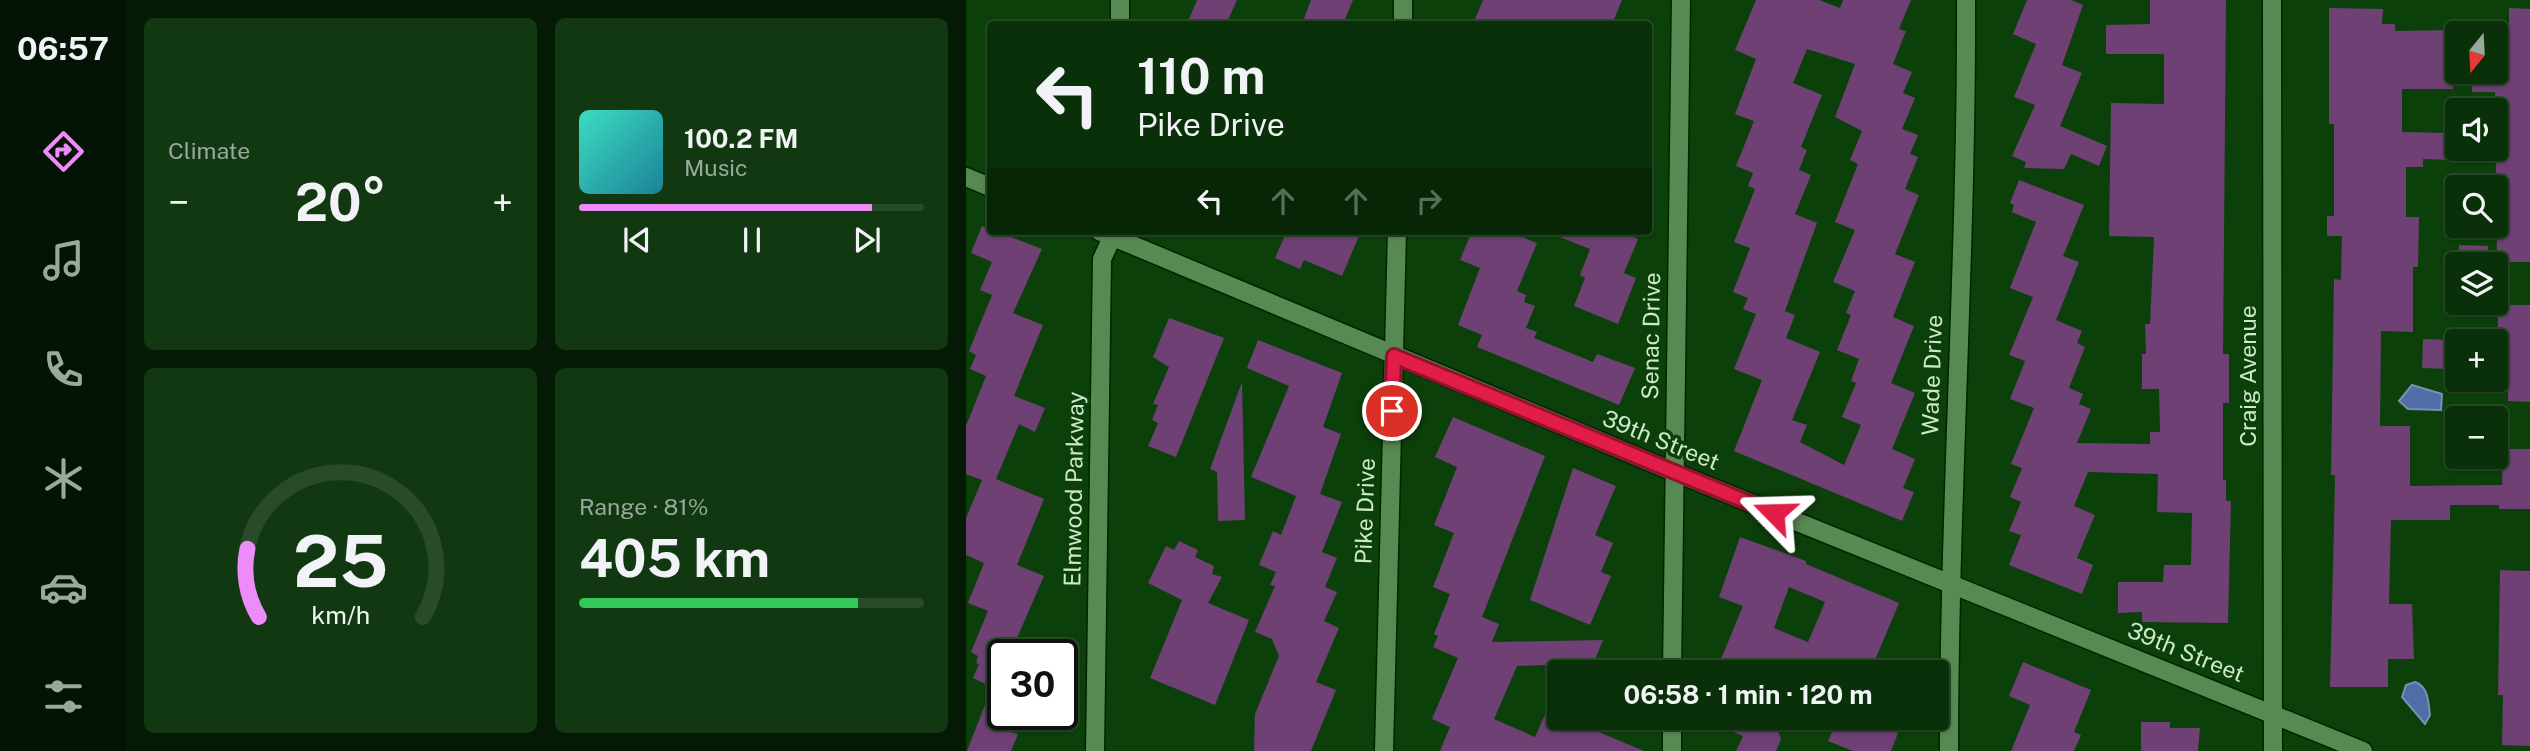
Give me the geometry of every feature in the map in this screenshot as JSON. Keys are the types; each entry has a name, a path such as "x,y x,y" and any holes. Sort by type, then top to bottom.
{"street":[{"path":"1119,0 1120,21"},
{"path":"1403,0 1403,21"},
{"name":"Senac Drive","path":"1672,660 1681,0"},
{"name":"Wade Drive","path":"1949,751 1949,585 1966,118 1966,0"},
{"name":"Craig Avenue","path":"2272,0 2273,751"},
{"path":"966,177 987,186"},
{"name":"Elmwood Parkway","path":"1095,751 1102,259 1108,235"},
{"name":"39th Street","path":"1114,235 1394,356 1674,472 2363,751"},
{"name":"Pike Drive","path":"1384,751 1397,235"},
{"path":"1672,730 1672,751"}],"water":[{"path":"2412,385 2442,394 2441,410 2408,409 2399,401"},
{"path":"2415,682 2423,687 2427,696 2430,715 2425,724 2402,697 2406,685"}],"building":[{"path":"1197,0 1237,0 1227,21 1188,21"},
{"path":"1311,0 1353,0 1344,21 1303,21"},
{"path":"1483,0 1622,0 1613,21 1474,21"},
{"path":"1756,0 1819,0 1840,8 1843,0 1911,0 1899,29 1906,31 1893,64 1912,72 1903,93 1915,98 1902,129 1918,135 1910,154 1918,157 1905,189 1919,195 1895,254 1915,262 1893,317 1914,326 1891,383 1915,393 1892,449 1915,459 1903,488 1914,492 1902,521 1734,451 1762,380 1734,369 1756,314 1743,309 1748,298 1733,292 1750,248 1734,242 1755,189 1748,186 1753,173 1736,166 1754,121 1735,114 1756,59 1735,50","holes":["1807,49 1855,64 1835,117 1862,131 1850,160 1858,164 1835,222 1855,230 1833,282 1855,291 1846,313 1851,315 1837,350 1859,359 1851,381 1856,383 1842,417 1861,425 1844,465 1800,442 1807,425 1792,420 1820,352 1786,338 1795,315 1785,311 1817,223 1795,214 1811,175 1799,170 1807,150 1801,147 1822,95 1793,83"]},
{"path":"2027,0 2071,0 2083,5 2062,65 2082,73 2060,126 2107,146 2099,166 2071,154 2064,169 2024,168 2026,162 2012,156 2035,105 2014,97 2036,44 2013,34"},
{"path":"2150,0 2226,0 2223,354 2229,354 2229,403 2223,403 2223,480 2226,480 2226,501 2231,501 2228,623 2142,622 2142,612 2118,613 2118,582 2163,582 2164,565 2191,565 2192,513 2157,512 2158,474 2088,472 2074,506 2095,515 2077,558 2093,565 2082,594 2009,565 2021,535 2009,531 2021,502 2010,497 2022,468 2011,464 2034,408 2010,399 2025,361 2009,355 2033,297 2010,288 2036,222 2012,212 2014,205 2010,203 2019,180 2084,205 2063,256 2079,262 2056,320 2082,331 2077,343 2085,347 2069,388 2083,394 2079,404 2091,409 2077,443 2150,444 2150,432 2160,432 2159,389 2142,389 2142,354 2146,354 2145,324 2150,324 2154,237 2109,236 2111,103 2164,104 2164,54 2106,54 2106,25 2150,24"},
{"path":"2329,8 2383,9 2382,24 2395,24 2395,31 2445,30 2445,84 2453,84 2453,89 2402,89 2402,132 2445,133 2445,160 2423,159 2423,167 2406,167 2406,217 2419,217 2418,267 2413,267 2413,332 2381,331 2380,426 2410,426 2410,486 2502,485 2502,469 2508,469 2508,449 2530,449 2530,509 2499,509 2499,505 2450,505 2450,520 2391,520 2389,604 2412,604 2414,659 2388,659 2388,687 2330,687 2335,475 2331,475 2334,279 2341,280 2342,236 2327,236 2327,216 2334,216 2334,124 2329,124"},
{"path":"2509,8 2530,9 2530,262 2508,262 2508,252 2497,252 2497,238 2508,238 2508,175 2496,175 2496,161 2508,161 2508,98 2495,98 2495,92 2472,92 2472,84 2508,84"},
{"path":"982,226 987,228 987,235 1005,235 1042,249 1013,313 1043,325 1014,396 1045,408 1035,432 1019,424 996,479 1044,499 1017,565 1044,576 1017,638 1019,639 987,639 987,685 973,678 979,664 976,663 978,656 971,652 988,611 968,603 984,563 966,555 966,518 982,480 966,474 966,426 986,376 970,369 976,355 969,351 992,295 980,290 992,262 971,253"},
{"path":"1285,235 1359,235 1342,276 1304,260 1300,269 1275,258"},
{"path":"1470,235 1517,235 1537,243 1517,291 1526,295 1524,302 1535,306 1526,328 1537,332 1534,338 1593,362 1597,354 1635,368 1619,405 1477,347 1482,335 1458,325 1480,268 1460,260"},
{"path":"1555,235 1629,235 1638,239 1624,273 1636,278 1618,324 1574,306 1585,278 1580,275 1590,249"},
{"path":"2459,245 2488,246 2488,252 2459,252"},
{"path":"2508,305 2530,305 2530,402 2508,401 2509,333 2508,329 2498,329 2498,315 2508,315"},
{"path":"1169,318 1224,338 1176,457 1148,446 1158,423 1152,420 1158,405 1153,404 1169,367 1153,357"},
{"path":"2423,339 2445,340 2445,369 2422,368"},
{"path":"1258,340 1342,373 1323,427 1341,434 1320,494 1342,502 1322,552 1337,558 1325,587 1337,592 1324,621 1339,628 1316,682 1336,690 1311,751 1254,751 1255,714 1279,656 1272,639 1255,632 1275,586 1270,585 1276,572 1259,565 1273,531 1281,535 1296,496 1251,477 1289,386 1247,368"},
{"path":"1242,382 1245,520 1218,521 1217,472 1210,469"},
{"path":"1453,417 1545,456 1482,617 1499,624 1492,642 1603,640 1595,660 1547,660 1547,665 1517,666 1494,719 1535,737 1547,710 1547,730 1594,730 1644,751 1440,751 1450,727 1432,719 1458,658 1433,647 1438,636 1434,634 1450,594 1433,587 1454,533 1434,525 1457,467 1435,457"},
{"path":"1573,468 1616,486 1595,535 1613,543 1601,572 1611,576 1590,625 1530,600"},
{"path":"1740,537 1806,561 1806,564 1899,603 1875,660 1723,660 1721,659 1743,606 1719,597","holes":["1789,587 1825,602 1808,642 1774,628"]},
{"path":"1179,541 1198,550 1195,557 1214,566 1212,574 1222,577 1208,603 1249,620 1215,705 1150,678 1182,600 1148,583 1166,546 1174,550"},
{"path":"2500,570 2530,571 2530,746 2502,745 2503,695 2498,695"},
{"path":"2023,662 2091,690 2074,732 2081,735 2074,751 2011,751 2030,705 2009,696"},
{"path":"987,700 987,730 1011,730 1010,732 1018,734 1011,751 967,751"},
{"path":"2141,722 2170,722 2170,728 2200,728 2198,751 2141,751"},
{"path":"1729,730 1778,730 1781,739 1776,751 1736,751 1743,736"},
{"path":"1833,730 1891,730 1898,733 1891,751 1853,751 1828,741"}],"route":[{"path":"1392,411 1394,356 1774,513"}]}
